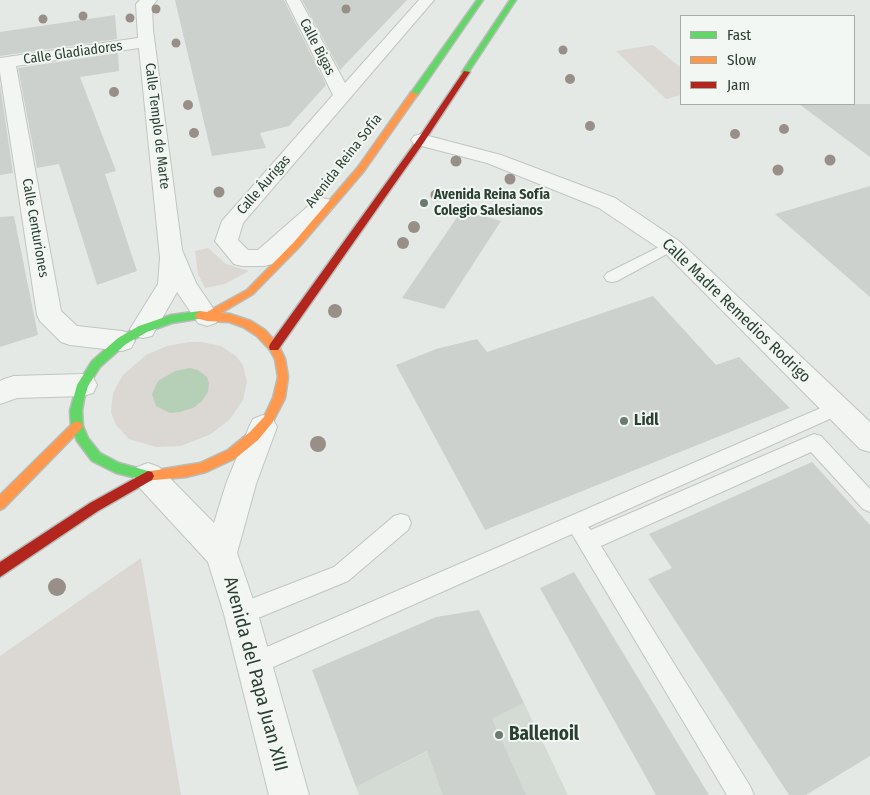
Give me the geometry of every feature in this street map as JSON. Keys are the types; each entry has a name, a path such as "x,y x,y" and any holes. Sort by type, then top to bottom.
{"highway":[{"name":"Avenida Reina Sofía","path":"208,317 250,292 297,244 360,169 480,0"},
{"path":"274,347 421,140 512,0"},
{"path":"200,315 230,318 247,324 261,333 274,347 282,367 282,388 275,408 263,427 232,454 210,465 186,472 148,476 116,468 96,457 83,441 77,426 78,400 83,385 96,364 122,341 143,329 171,319 200,315"},
{"path":"0,504 77,426"},
{"path":"0,570 94,507 148,476"}],"street":[{"name":"Calle Bigas","path":"293,0 342,95"},
{"name":"Calle Áurigas","path":"360,169 288,238 264,258 242,258 226,241 233,221 427,0"},
{"name":"Calle Templo de Marte","path":"147,2 146,42 173,248 186,285 208,317"},
{"name":"Calle Gladiadores","path":"3,63 146,42"},
{"name":"Calle Centuriones","path":"3,63 49,315 70,335 122,341"},
{"name":"Calle Madre Remedios Rodrigo","path":"421,140 494,159 607,203 672,246 870,440"},
{"name":"Calle Templo de Marte","path":"143,329 170,284 173,248"},
{"path":"0,392 14,387 83,385"},
{"path":"221,553 240,484 263,427"},
{"name":"Avenida del Papa Juan XIII","path":"148,476 221,553 241,614 288,795"}],"lane":[{"path":"612,277 672,246"},
{"path":"254,664 837,408"},
{"path":"587,542 814,442 870,503"},
{"path":"241,614 341,574 401,523"},
{"path":"575,523 740,795"}],"shaded area":[{"path":"653,45 680,67 680,95 666,99 616,51"},
{"path":"208,248 226,264 249,271 225,284 205,288 198,274 195,251"},
{"path":"189,342 221,346 236,356 243,365 247,382 243,400 230,419 211,434 181,446 156,447 129,439 116,425 111,412 113,393 123,375 146,355 167,346"},
{"path":"190,368 198,370 207,377 209,383 208,392 202,401 193,408 180,412 170,413 156,406 152,394 158,381 175,371"},
{"path":"141,558 181,795 0,795 0,656"},
{"name":"Ballenoil","path":"524,703 568,795 359,795 356,787"}],"building":[{"path":"175,0 284,0 326,85 289,126 260,133 266,148 212,156"},
{"path":"302,0 407,0 340,70"},
{"path":"115,15 117,39 0,56 0,32"},
{"path":"118,53 119,71 80,77 116,171 105,174 137,271 97,285 59,164 37,168 18,68"},
{"path":"0,84 13,173 0,175"},
{"path":"870,104 870,157 800,105"},
{"path":"870,186 870,297 775,214"},
{"path":"462,210 501,221 444,309 402,298"},
{"path":"14,216 38,335 0,347 0,217"},
{"path":"653,296 716,365 739,357 790,408 485,530 396,365 436,349 477,339 487,352"},
{"path":"812,462 870,525 870,756 806,795 789,795 648,579 672,568 649,534"},
{"path":"574,572 709,795 656,795 540,588"},
{"path":"479,610 524,703 492,719 526,795 443,795 427,751 356,787 312,670 436,617"}],"traffic: fast":[{"path":"414,94 480,0"},
{"path":"466,72 513,0"},
{"path":"155,475 148,476 116,468 96,457 83,441 77,426 76,411 78,399 83,385 96,364 122,341 143,329 171,319 200,315"}],"traffic: slow":[{"path":"207,317 250,292 297,244 361,169 414,94"},
{"path":"155,475 186,472 202,468 232,454 254,436 268,420 279,398 283,377 280,359 274,347 261,333 247,324 230,318 200,315"},
{"path":"0,504 77,426"}],"traffic: jam":[{"path":"274,347 421,140 466,72"},
{"path":"0,570 94,507 148,476"}],"place":[{"name":"Avenida Reina Sofía Colegio Salesianos","path":"424,203"},
{"name":"Lidl","path":"624,421"},
{"name":"Ballenoil","path":"499,735"}]}
